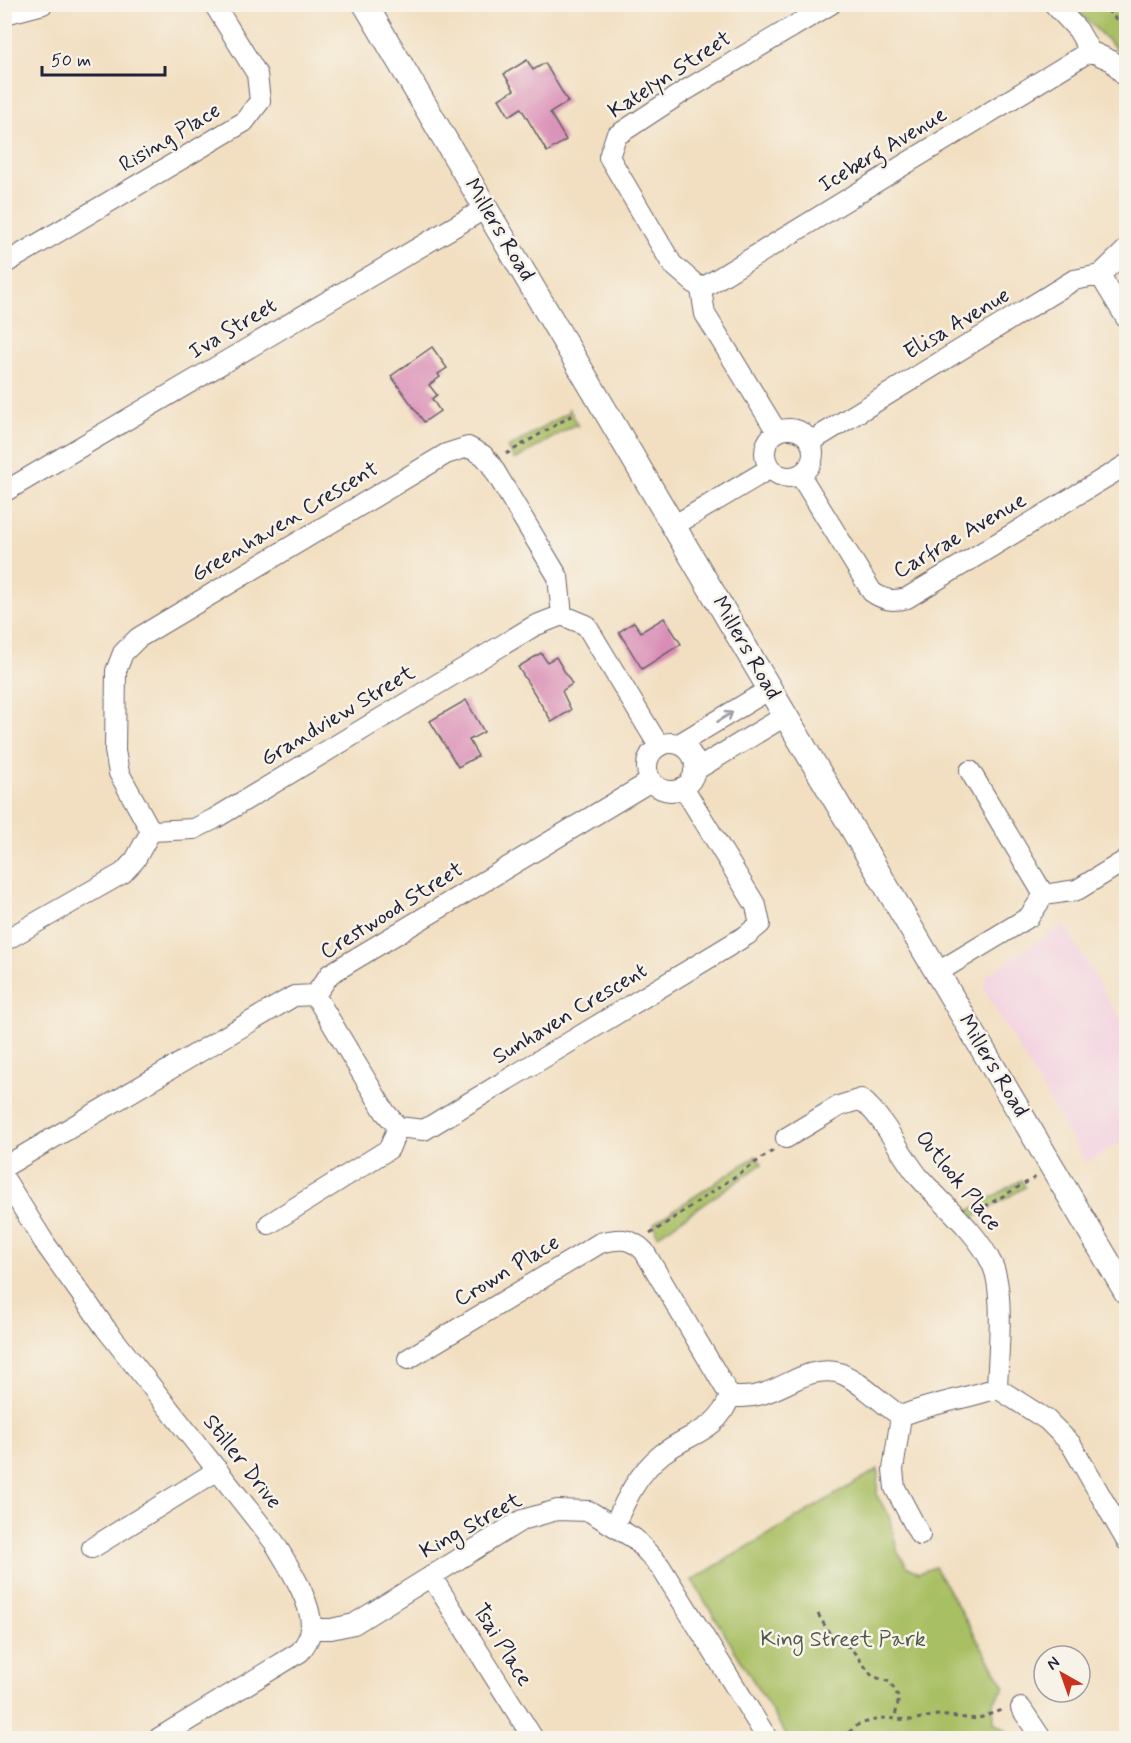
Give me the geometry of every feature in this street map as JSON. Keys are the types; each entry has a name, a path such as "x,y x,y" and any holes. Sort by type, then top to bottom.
{"street":[{"path":"5,14 43,4"},
{"name":"Rising Place","path":"4,264 244,122 260,101 257,74 214,4"},
{"name":"Millers Road","path":"365,4 675,525 785,716 1126,1292"},
{"name":"Katelyn Street","path":"701,289 672,264 609,158 616,136 683,92 831,4"},
{"path":"1054,4 1078,30 1090,51 1112,62 1126,77"},
{"name":"Iceberg Avenue","path":"701,289 1090,51"},
{"name":"Iva Street","path":"4,492 486,208"},
{"path":"1126,250 1100,275 1126,318"},
{"name":"Elisa Avenue","path":"810,442 1074,280 1100,275"},
{"path":"701,289 705,314 777,432"},
{"path":"785,429 800,431 810,442 813,449 811,464 800,475 783,477 769,468 765,461 766,444 777,432 785,429"},
{"name":"Greenhaven Crescent","path":"151,831 119,773 115,751 116,671 123,653 138,638 446,454 468,447 483,455 490,463 558,577 562,615"},
{"name":"Carfrae Avenue","path":"800,475 872,592 883,599 895,601 907,597 1126,465"},
{"path":"675,525 769,468"},
{"path":"562,615 586,625 659,746"},
{"name":"Grandview Street","path":"151,831 194,829 214,819 534,626 562,615"},
{"path":"770,689 679,744 659,746 648,758 648,774 651,781 662,789 689,779 785,716"},
{"path":"679,744 692,755 689,779"},
{"path":"970,771 1044,895"},
{"name":"Sunhaven Crescent","path":"398,1127 424,1130 747,935 760,924 756,906 689,779"},
{"name":"Crestwood Street","path":"4,1167 294,996 315,995 330,974 651,781"},
{"path":"4,940 123,873 135,860 151,831"},
{"path":"938,972 1029,917 1044,895 1077,890 1126,860"},
{"path":"269,1224 389,1149 398,1127 385,1112 315,995"},
{"name":"Outlook Place","path":"786,1138 838,1106 861,1099 875,1111 917,1174 980,1244 993,1265 998,1286 998,1388"},
{"name":"Stiller Drive","path":"4,1178 46,1245 94,1314 274,1542 307,1607 312,1629"},
{"name":"Crown Place","path":"408,1359 600,1243 619,1238 636,1243"},
{"path":"614,1526 630,1492 644,1472 663,1453 707,1428 725,1412 730,1396 644,1251 636,1243"},
{"path":"730,1396 747,1399 769,1393 812,1372 837,1372 858,1384 901,1416"},
{"path":"901,1416 925,1406 970,1397 998,1388 1047,1420 1071,1444 1126,1540"},
{"path":"901,1416 893,1470 895,1488 920,1535"},
{"path":"92,1548 218,1470"},
{"name":"King Street","path":"312,1629 331,1629 354,1624 522,1520 557,1510 589,1511 635,1539 660,1566 766,1738"},
{"name":"Tsai Place","path":"431,1576 533,1738"},
{"path":"159,1738 300,1652 312,1629"},
{"path":"1021,1708 1041,1738"}],"path":[{"path":"1101,4 1126,29"},
{"path":"1119,22 1124,18"},
{"path":"490,463 576,413"},
{"path":"636,1243 770,1154 786,1138"},
{"path":"959,1222 1053,1167"},
{"path":"818,1614 835,1643 850,1647 872,1676 890,1682 899,1698 894,1717"},
{"path":"842,1738 859,1724 894,1717 911,1720 936,1715 977,1719 999,1710 1021,1708"}],"shaded area":[{"path":"1064,924 1126,1030 1126,1139 1086,1163 984,990 986,976"}],"green space":[{"path":"1071,5 1126,5 1126,58"},
{"path":"569,409 578,426 574,425 515,460 508,448 567,413"},
{"path":"756,1156 762,1164 657,1236 654,1223"},
{"path":"1021,1180 1025,1187 971,1219 967,1212"},
{"name":"King Street Park","path":"878,1469 877,1496 889,1516 898,1553 907,1566 918,1573 935,1567 1005,1687 993,1703 994,1722 1016,1738 788,1738 692,1580"}],"building":[{"path":"527,60 533,70 545,63 568,102 550,113 566,140 547,152 521,108 509,116 499,99 514,90 504,74"},
{"path":"432,347 447,368 438,374 440,377 429,385 437,395 432,399 440,411 424,422 391,376"},
{"path":"664,618 681,644 642,669 619,632 634,622 641,632"},
{"path":"541,653 547,662 556,657 572,684 562,691 571,710 552,722 518,667"},
{"path":"466,700 484,732 469,740 478,756 458,767 430,721"}]}
